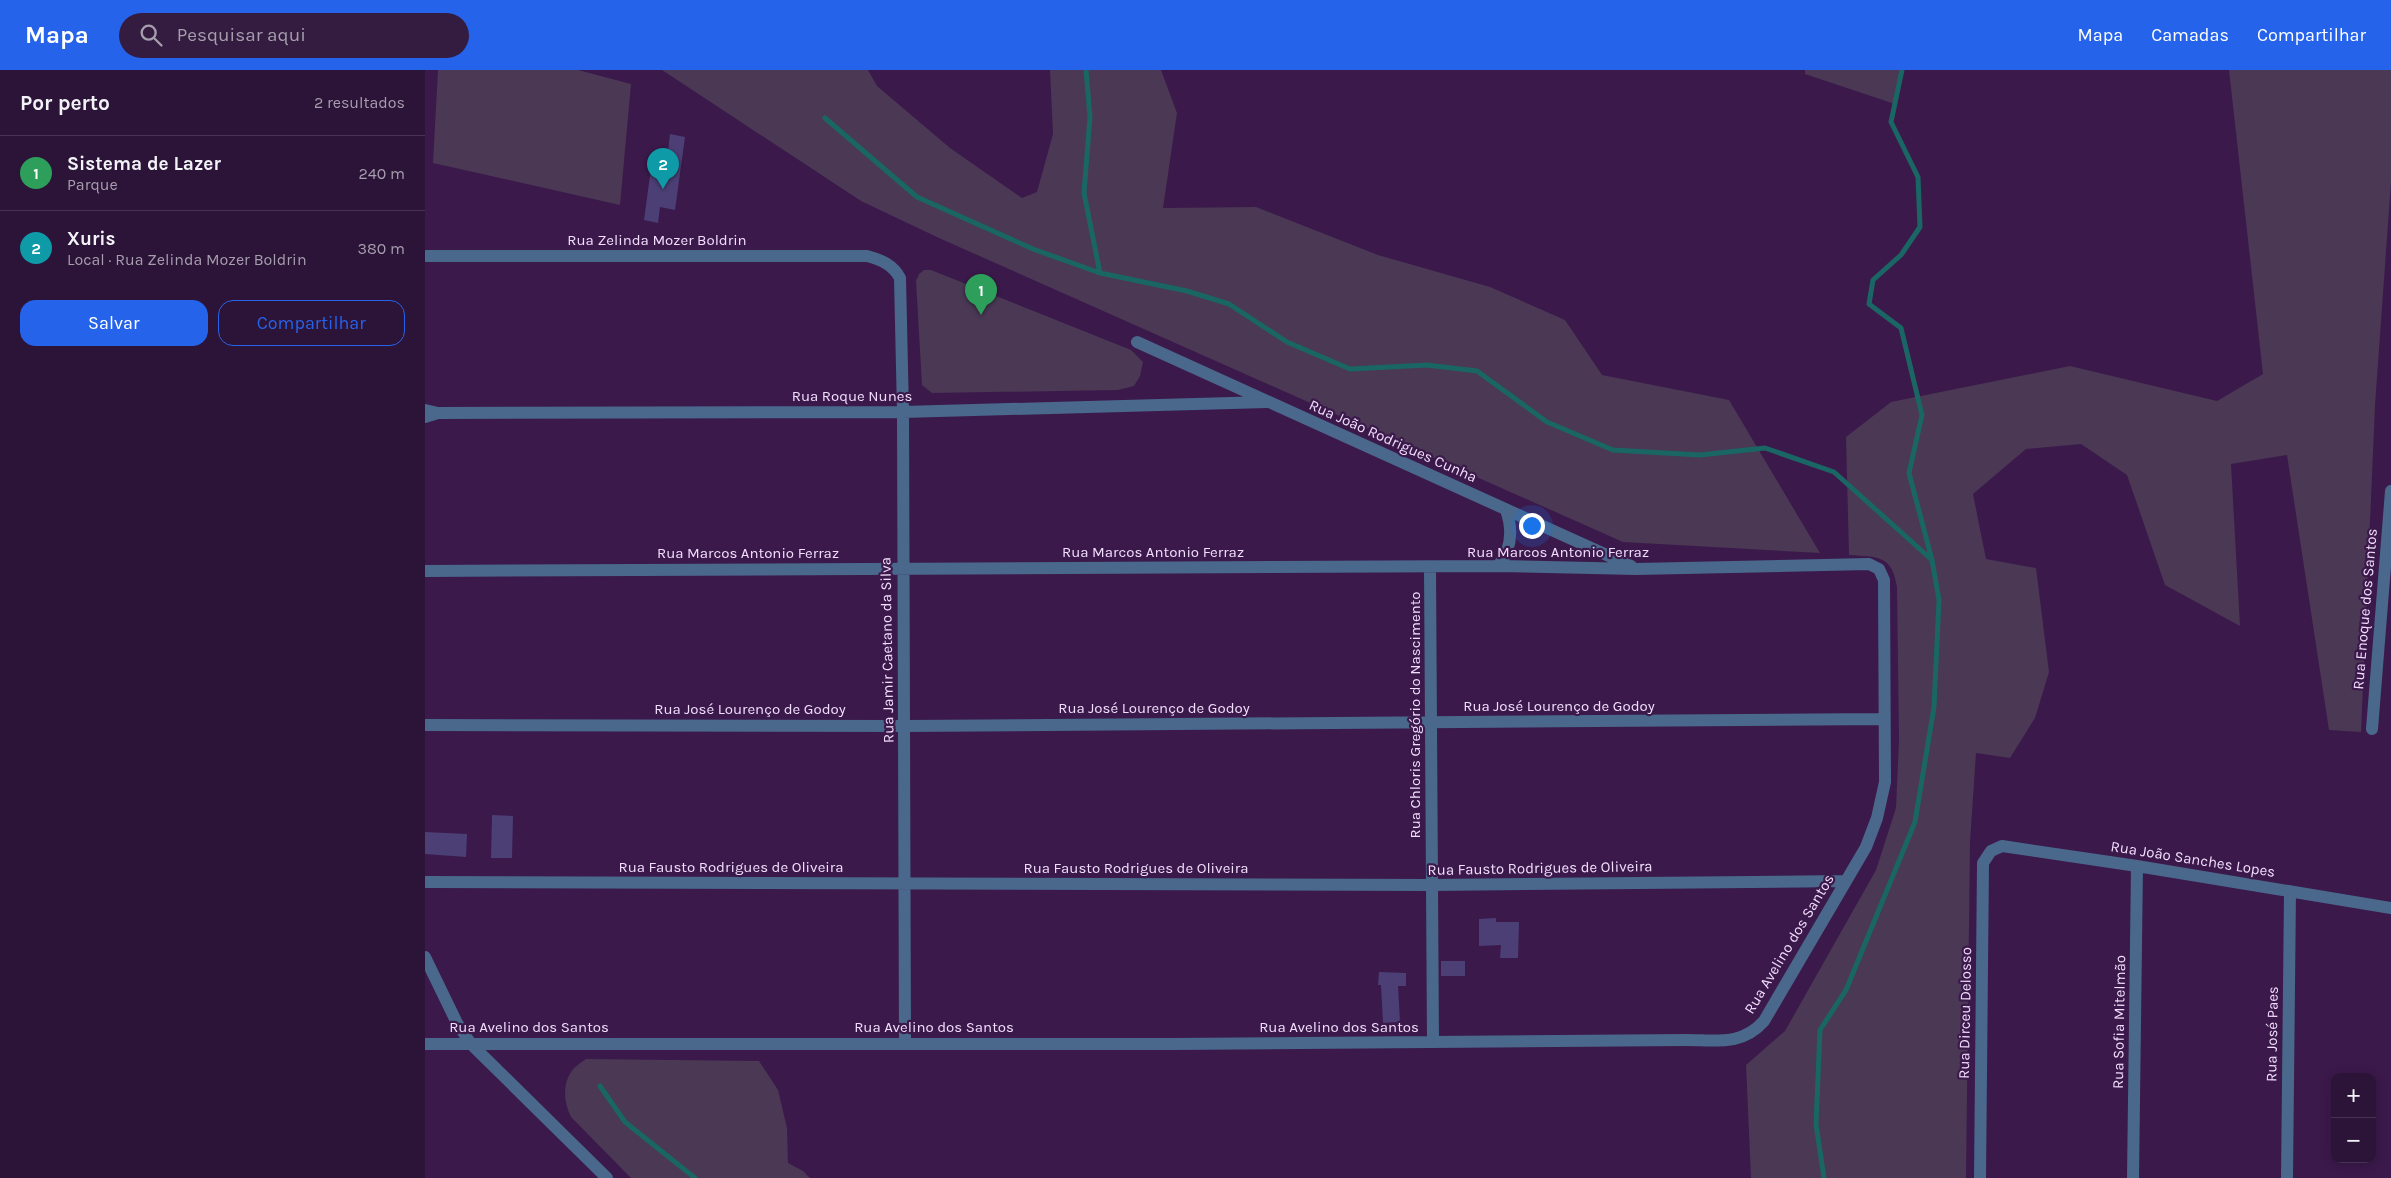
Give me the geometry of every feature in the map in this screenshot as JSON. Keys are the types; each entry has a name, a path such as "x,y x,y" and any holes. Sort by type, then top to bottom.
{"street":[{"name":"Rua Zelinda Mozer Boldrin","path":"425,256 867,256 887,263"},
{"name":"Rua Jamir Caetano da Silva","path":"887,263 901,278 905,1042"},
{"name":"Rua João Rodrigues Cunha","path":"1137,342 1636,569"},
{"name":"Rua Roque Nunes","path":"429,414 903,412 1267,402"},
{"name":"Rua Enoque dos Santos","path":"2372,729 2391,491"},
{"path":"1498,566 1506,557 1510,541 1511,526 1506,510"},
{"name":"Rua Marcos Antonio Ferraz","path":"425,571 902,568 1430,568 1498,566 1636,569 1869,564 1879,569"},
{"name":"Rua Chloris Gregório do Nascimento","path":"1430,568 1433,1042"},
{"name":"Rua Avelino dos Santos","path":"425,1044 1433,1042 1731,1039 1744,1037 1764,1021 1866,847 1877,818 1885,782 1885,580 1879,569"},
{"name":"Rua José Lourenço de Godoy","path":"425,725 904,726 1884,719"},
{"name":"Rua João Sanches Lopes","path":"1991,851 2002,846 2391,908"},
{"name":"Rua Dirceu Delosso","path":"1980,1178 1983,863 1991,851"},
{"name":"Rua Sofia Mitelmão","path":"2133,1178 2137,866"},
{"name":"Rua Fausto Rodrigues de Oliveira","path":"425,882 1431,885 1846,881"},
{"name":"Rua José Paes","path":"2287,1178 2290,891"},
{"path":"425,957 457,1022 471,1044 607,1178"}],"shaded area":[{"path":"438,70 578,70 631,84 620,205 433,163"},
{"path":"662,70 868,70 877,86 950,148 1022,198 1037,192 1053,134 1050,70 1161,70 1177,113 1163,208 1256,207 1378,255 1490,287 1565,320 1602,375 1729,400 1820,553 1623,542 939,238 861,201"},
{"path":"1805,70 1902,70 1895,104 1805,74"},
{"path":"2229,70 2391,70 2391,182 2375,405 2361,732 2329,730 2287,455 2231,464 2240,626 2165,585 2127,475 2081,444 2026,449 1973,494 1986,559 2036,568 2049,672 2035,718 2010,758 1976,753 1970,842 1966,1178 1751,1178 1746,1065 1785,1031 1876,870 1896,808 1899,740 1897,587 1895,577 1887,563 1868,556 1849,555 1846,437 1891,402 2070,366 2217,401 2263,374"},
{"path":"924,270 931,270 1131,350 1143,362 1140,376 1134,386 1118,390 932,393 922,385 916,281 919,274"},
{"path":"586,1059 759,1061 778,1090 787,1128 788,1163 803,1171 810,1178 631,1178 571,1117 569,1112 565,1094 566,1083 572,1070"}],"building":[{"path":"670,134 685,137 675,210 660,207 658,223 644,220 651,168 666,170"},
{"path":"492,815 513,816 512,858 491,858"},
{"path":"425,832 467,834 466,857 425,854"},
{"path":"1496,918 1496,922 1519,922 1518,958 1500,958 1501,945 1479,946 1479,919"},
{"path":"1441,961 1465,961 1465,976 1441,976"},
{"path":"1379,972 1406,973 1406,986 1398,986 1400,1022 1383,1023 1381,985 1378,985"}],"waterway":[{"path":"1086,70 1090,117 1084,193 1100,273"},
{"path":"1824,1178 1816,1124 1820,1030 1846,990 1915,822 1934,707 1939,600 1932,560 1909,473 1922,415 1901,328 1869,304 1873,280 1901,255 1920,227 1918,177 1891,122 1902,70"},
{"path":"825,118 917,197 1033,249 1100,273 1187,291 1229,304 1287,342 1350,369 1427,365 1477,371 1547,422 1613,450 1700,455 1765,448 1834,472 1932,560"},
{"path":"600,1086 625,1122 695,1178"}],"place":[{"name":"Xuris","path":"663,189"},
{"name":"Sistema de Lazer","path":"981,315"}]}
